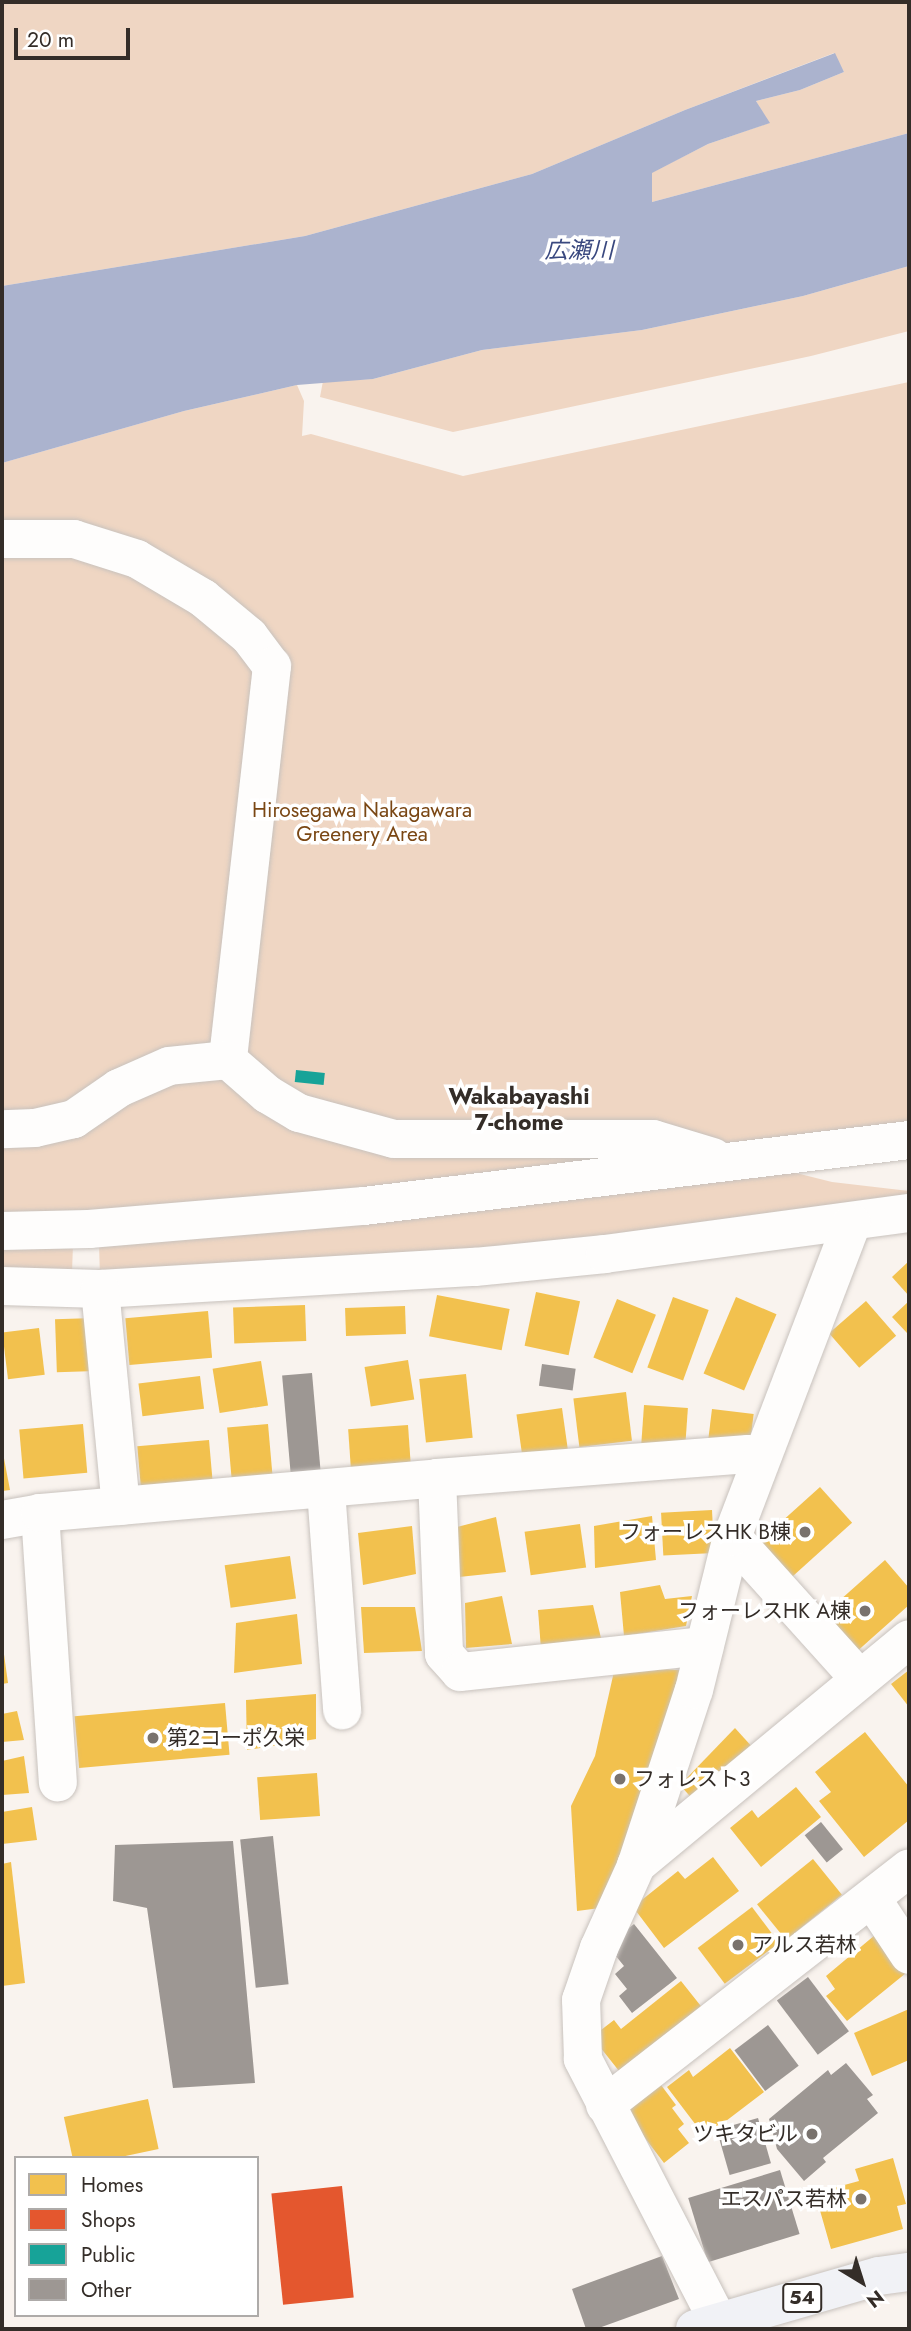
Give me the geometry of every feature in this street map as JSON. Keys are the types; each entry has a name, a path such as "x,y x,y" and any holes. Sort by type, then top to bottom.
{"main road":[{"name":"54","path":"707,2325 879,2276 909,2272"}],"street":[{"path":"2,538 74,540 137,559 203,598 249,636 272,666 228,1060"},
{"path":"2,1129 35,1128 74,1119 119,1088 169,1066 228,1060 267,1094 299,1114 394,1139 653,1139 729,1162"},
{"path":"2,1231 89,1229 364,1206 909,1140"},
{"path":"2,1286 100,1289 475,1267 605,1254 852,1223 909,1213"},
{"path":"707,2325 583,2059 581,2000 599,1948 636,1866 694,1690 732,1536 852,1223"},
{"path":"100,1289 121,1506"},
{"path":"2,1520 40,1513 326,1490 437,1478 748,1454 760,1460"},
{"path":"437,1478 444,1654 460,1672 705,1646"},
{"path":"326,1490 342,1710"},
{"path":"40,1513 58,1782"},
{"path":"732,1536 860,1679"},
{"path":"636,1866 909,1639"},
{"path":"605,2105 909,1868"},
{"path":"872,1899 909,1955"}],"green space":[{"path":"2,2 909,2 909,133 652,202 651,173 708,144 769,123 756,101 800,90 844,72 834,53 685,110 532,174 305,236 2,286"},
{"path":"909,266 909,331 811,356 453,432 320,397 323,381 373,379 482,350 642,330 803,296"},
{"name":"Hirosegawa Nakagawara Greenery Area","path":"909,382 909,1123 380,1188 97,1210 2,1213 2,463 184,411 297,385 304,401 302,436 311,434 463,476"},
{"path":"792,1172 832,1182 909,1191 909,1199 702,1231 100,1277 99,1245"},
{"path":"2,1242 73,1244 72,1276 2,1274"}],"water":[{"name":"広瀬川","path":"835,53 844,72 800,90 756,101 770,123 708,144 652,173 652,202 909,133 909,266 803,296 642,330 482,350 373,379 297,385 184,411 2,463 2,286 305,236 532,174 685,110"}],"building: Homes":[{"path":"909,1261 909,1296 892,1277"},
{"path":"536,1292 580,1301 569,1355 525,1346"},
{"path":"437,1295 510,1309 502,1350 429,1336"},
{"path":"673,1297 709,1310 683,1380 647,1367"},
{"path":"736,1297 777,1314 744,1391 704,1373"},
{"path":"617,1299 656,1315 632,1373 593,1357"},
{"path":"866,1301 896,1336 859,1368 829,1333"},
{"path":"909,1301 909,1331 907,1333 892,1317"},
{"path":"305,1305 306,1341 234,1343 233,1308"},
{"path":"405,1306 406,1334 346,1336 345,1308"},
{"path":"208,1311 212,1358 129,1365 125,1318"},
{"path":"94,1318 96,1371 57,1372 55,1319"},
{"path":"39,1328 45,1375 8,1379 2,1333"},
{"path":"408,1360 414,1400 371,1406 365,1367"},
{"path":"261,1361 268,1405 220,1413 213,1369"},
{"path":"466,1374 473,1438 426,1443 419,1379"},
{"path":"200,1376 204,1409 142,1416 138,1384"},
{"path":"626,1392 632,1441 579,1447 573,1398"},
{"path":"644,1405 688,1408 685,1448 641,1445"},
{"path":"562,1408 568,1452 523,1458 516,1414"},
{"path":"712,1409 754,1414 750,1446 708,1441"},
{"path":"83,1424 87,1473 24,1478 19,1430"},
{"path":"268,1424 273,1480 232,1483 227,1428"},
{"path":"408,1425 411,1465 351,1469 348,1429"},
{"path":"209,1440 213,1482 141,1488 137,1446"},
{"path":"2,1448 10,1490 2,1491"},
{"name":"フォーレスHK B棟","path":"820,1487 852,1523 790,1579 758,1543"},
{"path":"712,1510 714,1553 663,1556 661,1513"},
{"path":"652,1516 656,1560 595,1568 594,1526"},
{"path":"496,1517 506,1572 459,1577 457,1527"},
{"path":"580,1524 586,1568 531,1575 525,1532"},
{"path":"412,1526 416,1574 363,1585 358,1533"},
{"path":"290,1556 296,1599 231,1608 225,1565"},
{"name":"フォーレスHK A棟","path":"885,1560 909,1588 909,1605 854,1654 821,1617"},
{"path":"660,1585 665,1599 692,1596 686,1626 624,1636 620,1592"},
{"path":"502,1596 512,1644 466,1648 465,1603"},
{"path":"593,1605 601,1638 541,1649 538,1610"},
{"path":"361,1607 415,1607 422,1651 364,1653"},
{"path":"297,1614 302,1664 234,1673 236,1623"},
{"path":"2,1640 8,1683 2,1684"},
{"name":"フォレスト3","path":"615,1667 679,1670 674,1712 608,1907 577,1911 571,1806 595,1756"},
{"path":"909,1670 909,1707 891,1684"},
{"path":"316,1694 316,1739 247,1750 246,1700"},
{"name":"第2コーポ久栄","path":"225,1703 230,1755 79,1768 75,1716"},
{"path":"17,1711 24,1740 2,1742 2,1714"},
{"path":"735,1728 754,1749 696,1803 680,1785"},
{"path":"865,1732 909,1787 909,1820 864,1857 819,1801 831,1792 815,1772"},
{"path":"24,1756 29,1793 2,1795 2,1761"},
{"path":"317,1773 320,1816 260,1820 257,1777"},
{"path":"796,1787 821,1817 761,1867 730,1828 752,1810 758,1818"},
{"path":"32,1807 37,1840 2,1844 2,1812"},
{"path":"713,1857 739,1891 664,1948 633,1907 678,1871 685,1879"},
{"path":"813,1859 842,1895 786,1940 757,1904"},
{"path":"11,1862 25,1983 2,1986 2,1864"},
{"name":"アルス若林","path":"752,1907 779,1943 725,1984 698,1948"},
{"path":"875,1935 906,1973 847,2021 826,1996 835,1989 826,1976"},
{"path":"681,1981 704,2010 623,2076 592,2037 614,2020 621,2029"},
{"path":"909,2009 909,2060 872,2076 854,2033"},
{"path":"730,2048 764,2092 705,2137 667,2087 689,2070 693,2077"},
{"path":"658,2081 676,2105 672,2108 684,2124 678,2129 689,2143 664,2163 623,2109"},
{"path":"148,2099 159,2149 125,2156 72,2156 64,2117"},
{"name":"エスパス若林","path":"893,2158 906,2204 897,2206 903,2229 831,2249 815,2193 859,2181 855,2169"}],"building: Shops":[{"path":"342,2186 354,2297 283,2305 271,2193"}],"building: Public":[{"path":"296,1070 325,1073 324,1085 295,1082"}],"building: Other":[{"path":"542,1364 576,1369 573,1391 539,1386"},
{"path":"312,1373 321,1472 291,1474 282,1376"},
{"path":"821,1822 843,1849 827,1862 805,1835"},
{"path":"273,1836 289,1984 256,1988 240,1839"},
{"path":"233,1841 255,2083 173,2088 147,1908 113,1901 115,1845"},
{"path":"634,1924 677,1978 632,2013 619,1996 627,1989 615,1974 624,1966 607,1945"},
{"path":"808,1977 849,2031 818,2055 777,2000"},
{"path":"768,2025 799,2066 765,2091 734,2050"},
{"name":"ツキタビル","path":"846,2063 873,2095 867,2099 878,2113 823,2158 826,2162 804,2181 777,2149 769,2119 828,2070 831,2075"},
{"path":"758,2118 771,2163 730,2175 717,2130"},
{"path":"780,2170 800,2234 708,2262 688,2198"},
{"path":"662,2256 679,2299 596,2329 586,2329 572,2289"}],"place":[{"name":"フォーレスHK B棟","path":"805,1532"},
{"name":"フォーレスHK A棟","path":"865,1611"},
{"name":"第2コーポ久栄","path":"153,1738"},
{"name":"フォレスト3","path":"620,1779"},
{"name":"アルス若林","path":"738,1945"},
{"name":"ツキタビル","path":"812,2134"},
{"name":"エスパス若林","path":"861,2199"}],"district":[{"name":"Wakabayashi 7-chome","path":"519,1109"}]}
